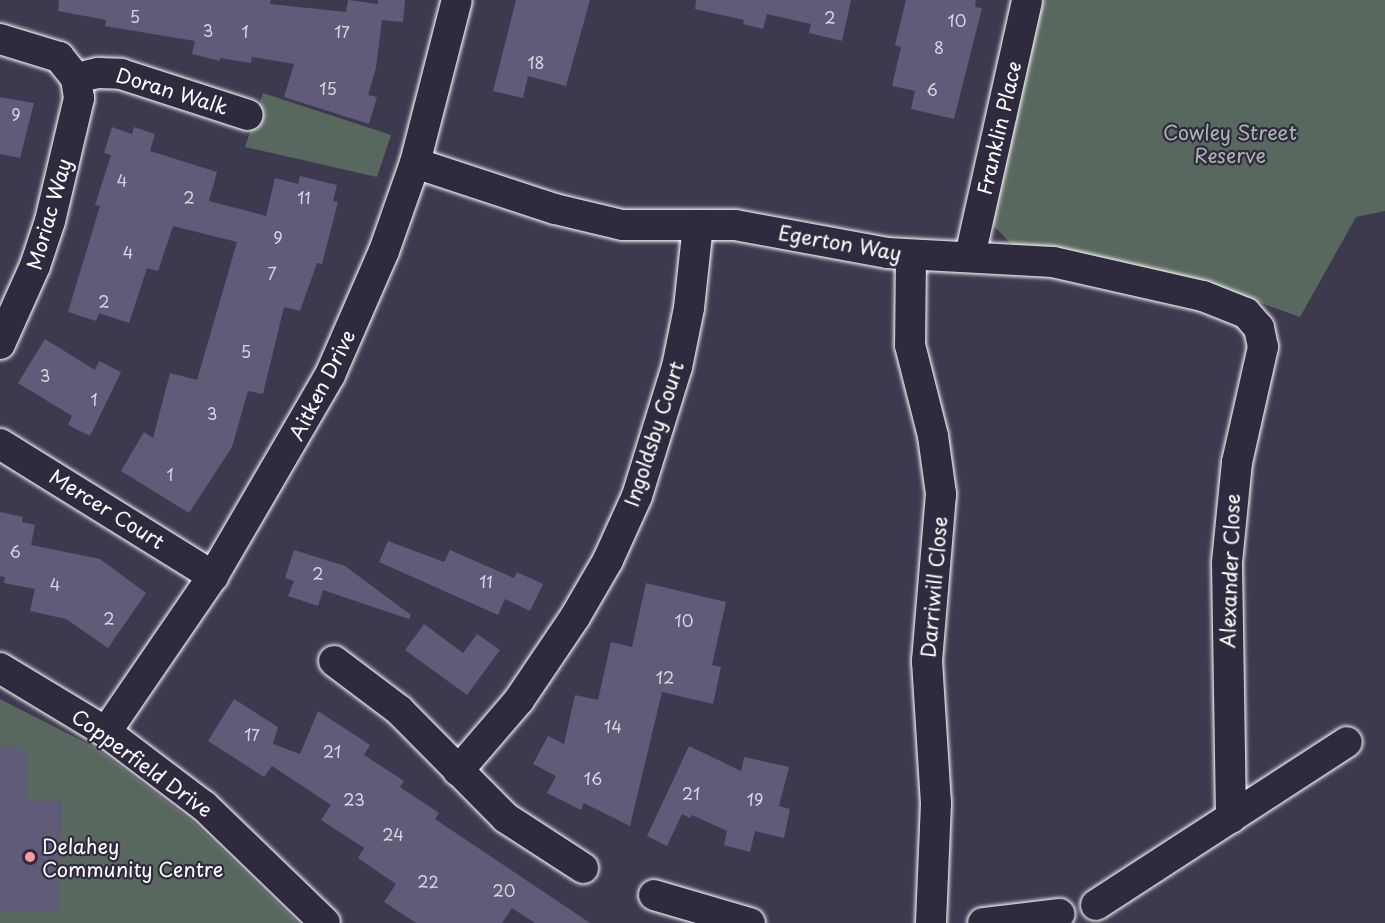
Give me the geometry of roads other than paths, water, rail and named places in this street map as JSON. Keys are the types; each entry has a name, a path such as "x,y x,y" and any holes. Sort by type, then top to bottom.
{"street":[{"name":"Aitken Drive","path":"106,732 213,576 330,375 384,251 415,163 458,0"},
{"name":"Franklin Place","path":"970,256 1027,0"},
{"path":"0,39 59,57 76,78"},
{"name":"Doran Walk","path":"76,78 98,73 122,74 248,114"},
{"name":"Moriac Way","path":"0,344 31,276 51,221 78,106 76,78"},
{"name":"Egerton Way","path":"415,163 555,209 622,225 735,225 911,255 970,256 1053,262 1152,283 1234,307 1259,328"},
{"name":"Ingoldsby Court","path":"458,771 519,700 575,617 608,560 637,496 677,367 689,308 698,225"},
{"name":"Darriwill Close","path":"911,255 910,345 933,436 941,494 927,661 936,803 931,923"},
{"name":"Alexander Close","path":"1231,818 1227,563 1237,462 1261,363 1259,328"},
{"name":"Mercer Court","path":"0,444 213,576"},
{"path":"334,661 399,710 506,818 583,868"},
{"name":"Copperfield Drive","path":"0,668 106,732 204,806 325,923"},
{"path":"1096,905 1347,742"},
{"path":"654,895 750,923"},
{"path":"983,923 1059,914"}],"place":[{"name":"Delahey Community Centre","path":"30,857"}],"park label":[{"name":"Cowley Street Reserve","path":"1230,144"}]}
